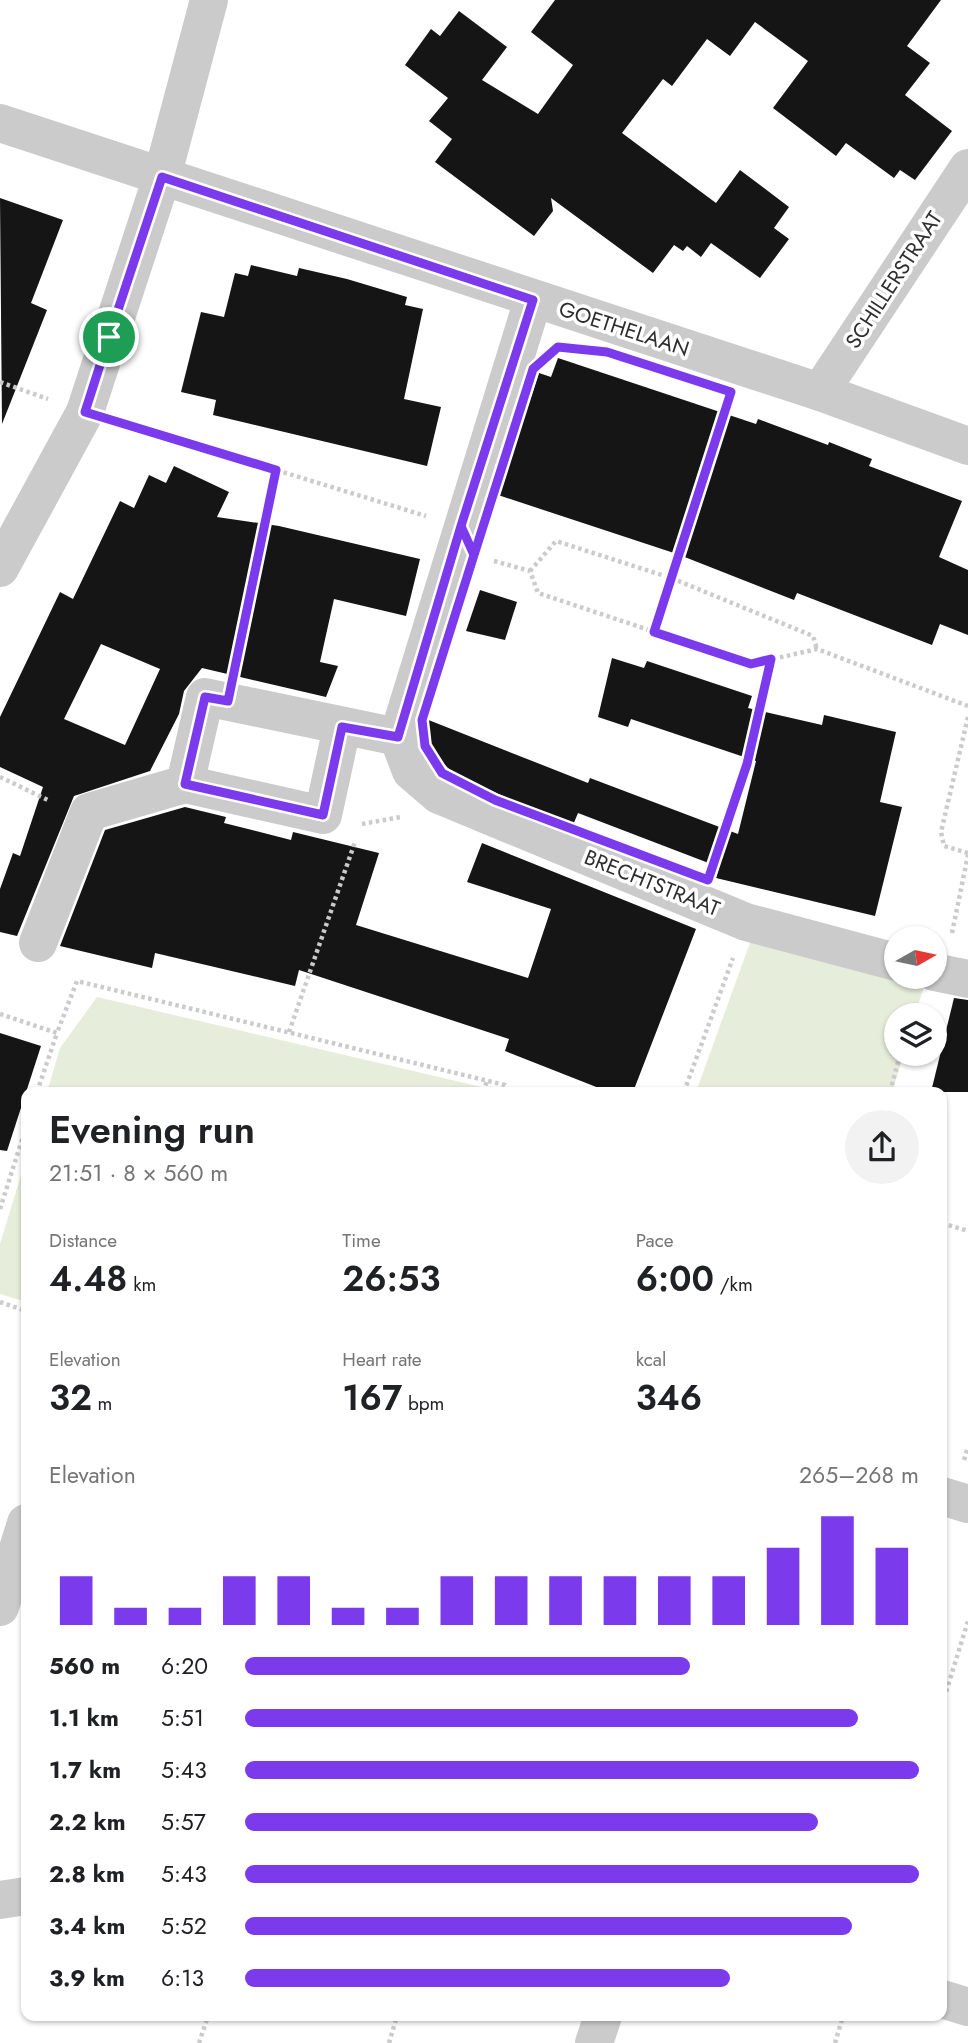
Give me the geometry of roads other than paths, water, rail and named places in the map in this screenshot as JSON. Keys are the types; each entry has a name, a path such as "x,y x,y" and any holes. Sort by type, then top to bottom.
{"street":[{"path":"0,568 85,412 162,177 209,0"},
{"name":"GOETHELAAN","path":"0,123 820,392 968,446"},
{"name":"SCHILLERSTRAAT","path":"820,392 968,168"},
{"path":"185,784 205,697 398,737 533,300"},
{"path":"38,943 89,812 185,784 323,815 342,727"},
{"name":"BRECHTSTRAAT","path":"398,737 411,771 439,796 746,922 884,959"},
{"path":"947,1498 968,1504"},
{"path":"0,1607 21,1539"},
{"path":"0,1900 21,1897"},
{"path":"947,2000 968,2007"},
{"path":"594,2043 601,2021"}]}
